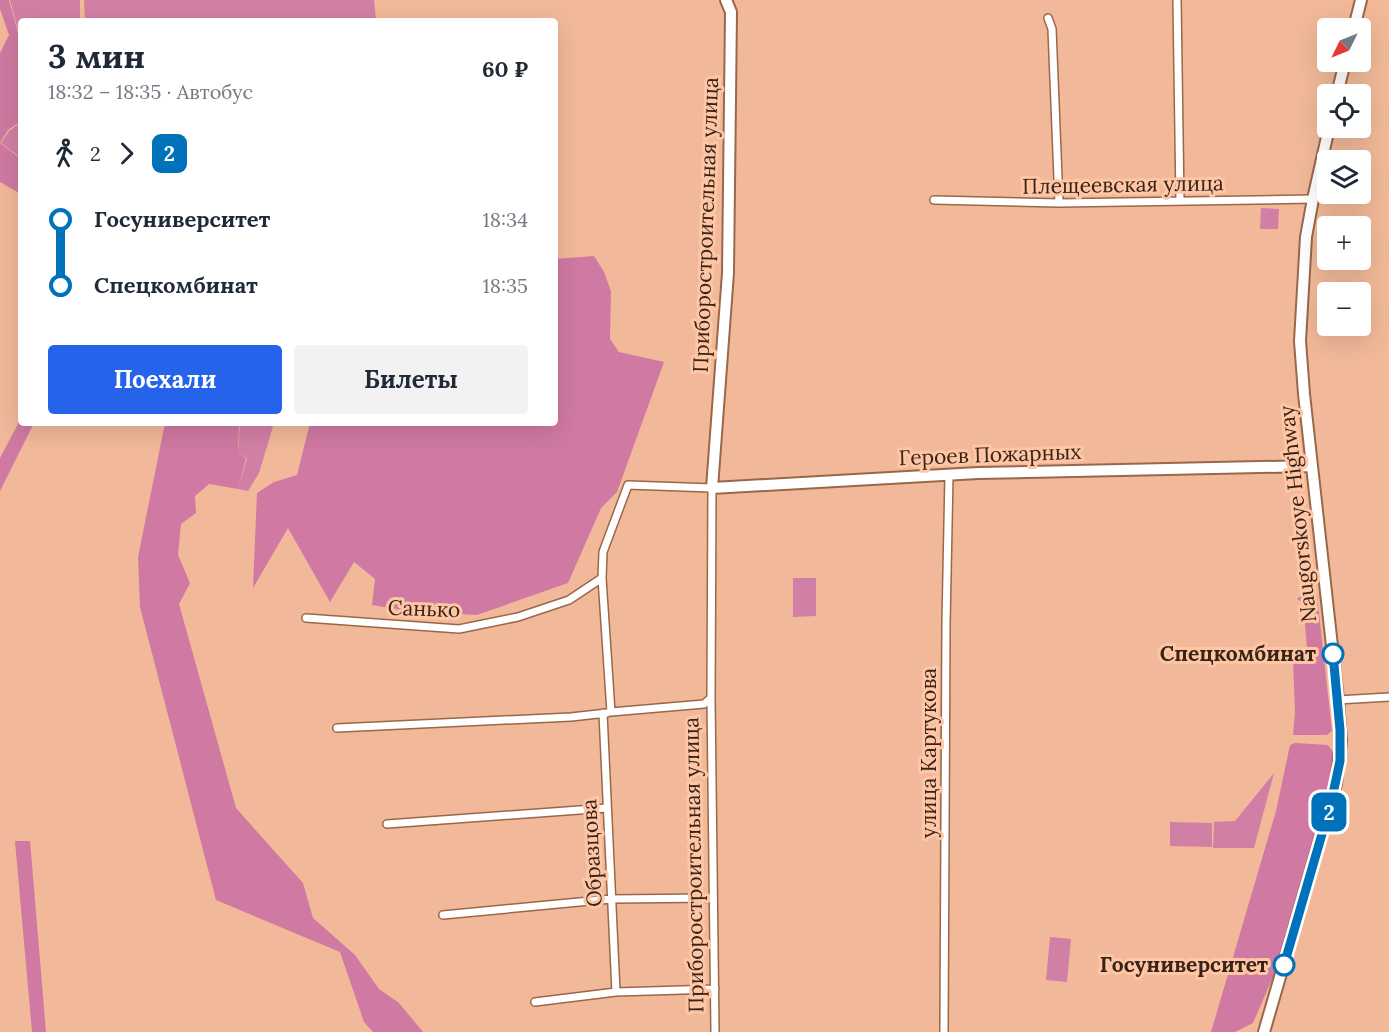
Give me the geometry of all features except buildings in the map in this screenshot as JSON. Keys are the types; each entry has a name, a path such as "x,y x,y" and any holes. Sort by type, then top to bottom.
{"main road":[{"name":"Приборостроительная улица","path":"712,488 728,259 731,12 726,0"},
{"path":"1356,18 1360,0"},
{"name":"Naugorskoye Highway","path":"1264,1032 1336,784 1341,741 1300,341 1304,268 1313,199 1327,138"},
{"name":"Героев Пожарных","path":"712,488 950,475 1312,466"}],"street":[{"path":"1177,0 1180,201"},
{"path":"1048,18 1052,29 1059,203"},
{"name":"Плещеевская улица","path":"934,200 1059,203 1313,199"},
{"name":"улица Картукова","path":"944,1032 946,624 950,475"},
{"path":"337,728 571,717 607,713 603,552 628,485 712,488"},
{"name":"Приборостроительная улица","path":"712,488 711,698 715,1032"},
{"name":"Санько","path":"306,618 459,629 518,617 569,600 602,578"},
{"path":"1338,700 1389,697"},
{"name":"Приборостроительная улица","path":"607,713 704,704 711,698"},
{"name":"Образцова","path":"607,713 607,808 616,992"},
{"path":"387,824 607,808"},
{"path":"443,915 611,899 713,898"},
{"path":"535,1002 616,992 715,989"}],"shaded area":[{"path":"0,0 9,0 18,33 18,123 8,130 0,143 0,53 9,35 0,9"},
{"path":"10,0 80,0 80,18 18,18 18,31"},
{"path":"84,0 374,0 376,18 85,18"},
{"path":"18,124 18,156 1,143 9,131"},
{"path":"0,143 18,157 18,192 0,182"},
{"path":"1261,208 1279,209 1278,229 1260,229"},
{"path":"594,256 604,272 611,291 610,339 619,352 664,362 617,492 601,508 568,583 477,615 416,612 372,605 375,579 354,562 330,602 288,528 253,588 257,493 274,482 297,475 309,426 558,426 558,259"},
{"path":"18,424 18,426 32,426 0,491 0,458"},
{"path":"164,426 239,426 238,453 246,458 238,489 209,484 195,496 196,513 181,524 178,555 190,583 179,604 236,808 303,883 313,918 355,955 379,989 399,1003 423,1032 373,1032 364,1022 340,952 216,900 140,607 138,557"},
{"path":"240,426 273,426 259,473 248,491 238,489 247,458 238,453"},
{"path":"793,578 816,578 816,616 793,617"},
{"path":"1317,595 1332,731 1327,735 1293,735 1295,713 1293,661 1308,659 1303,603 1297,599"},
{"path":"1295,743 1328,745 1333,752 1330,788 1273,977 1253,1023 1235,1032 1211,1032 1276,811 1290,745"},
{"path":"1274,773 1254,848 1213,848 1214,822 1235,821"},
{"path":"1170,822 1212,823 1212,847 1170,846"},
{"path":"15,841 30,841 46,1032 32,1032"},
{"path":"1050,937 1071,939 1067,982 1046,980"}],"bus line":[{"name":"2","path":"1284,965 1331,803 1340,761 1341,741 1333,654"}],"place":[{"name":"Спецкомбинат","path":"1333,654"},
{"name":"Госуниверситет","path":"1284,965"}]}
